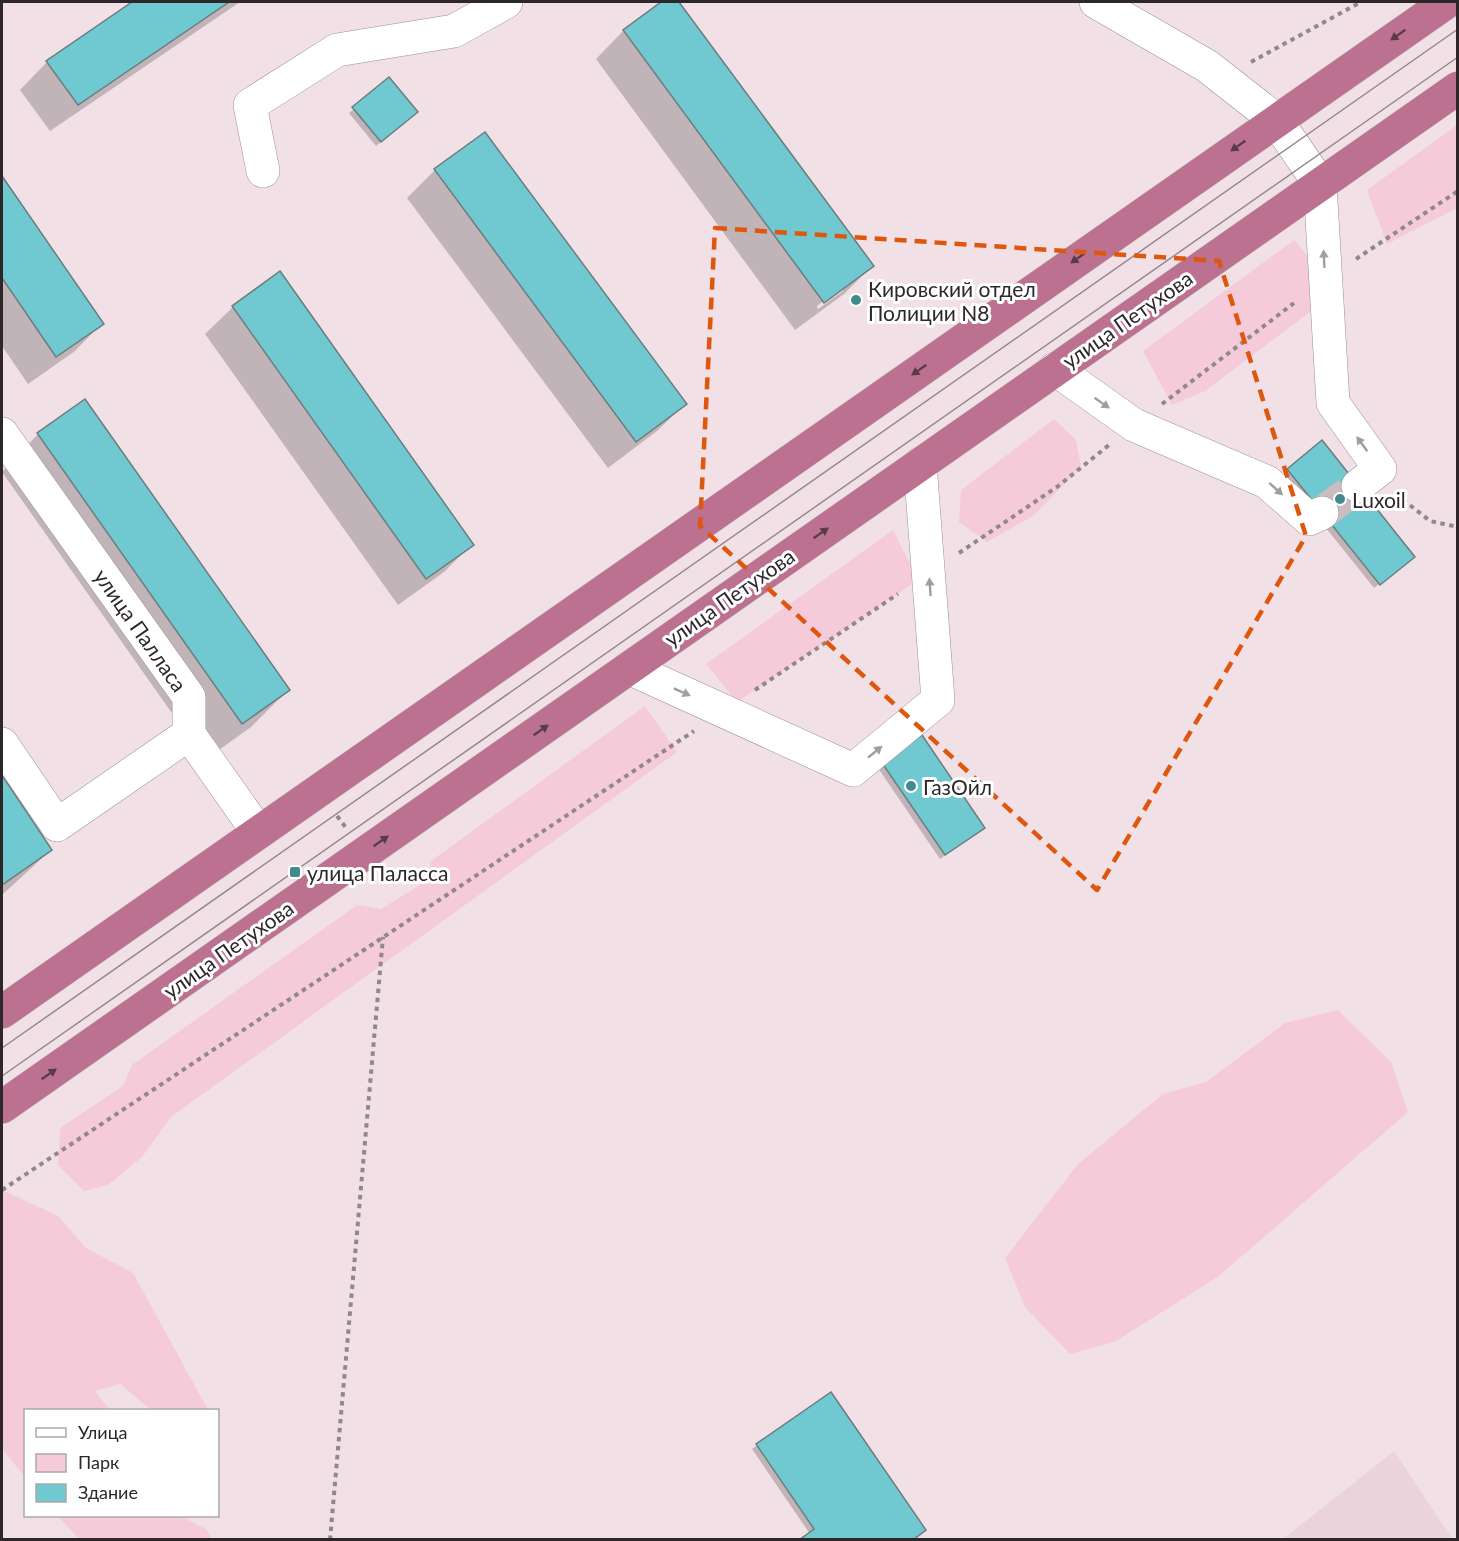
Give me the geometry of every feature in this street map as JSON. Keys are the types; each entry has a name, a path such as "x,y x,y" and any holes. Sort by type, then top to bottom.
{"highway":[{"path":"2,1012 1447,2"},
{"name":"улица Петухова","path":"2,1107 1458,88"}],"street":[{"path":"263,171 250,105 337,50 454,31 506,2"},
{"path":"1096,2 1207,66 1276,120 1320,184 1333,403 1380,469 1365,480"},
{"path":"1055,369 1134,425 1267,482 1310,519 1322,513"},
{"name":"улица Палласа","path":"2,434 189,697 189,734"},
{"path":"629,668 853,770 938,700 920,464"},
{"path":"2,744 57,825 189,734 258,832"}],"path":[{"path":"1221,78 1361,2"},
{"path":"1365,480 1430,520 1458,527"},
{"path":"330,1539 383,936"}],"highlighted area":[{"path":"715,228 1219,261 1306,536 1097,890 700,526"}],"shaded area":[{"path":"1394,1451 1452,1539 1283,1539"}],"green space":[{"path":"1457,125 1457,208 1387,244 1367,190"},
{"path":"1294,240 1309,258 1311,311 1205,391 1172,405 1143,351"},
{"path":"1054,419 1076,440 1081,467 1033,516 987,542 959,522 961,490"},
{"path":"893,530 918,580 737,702 706,664"},
{"path":"645,706 677,752 171,1117 142,1157 108,1185 84,1191 58,1165 60,1128 123,1086 132,1065 357,905 381,909 426,881 431,861"},
{"path":"1338,1010 1391,1062 1408,1112 1219,1276 1116,1341 1070,1354 1025,1307 1005,1258 1078,1164 1163,1094 1206,1082 1285,1023"},
{"path":"2,1192 58,1216 86,1248 133,1273 207,1409 150,1409 120,1384 95,1391 109,1409 24,1409 24,1476 2,1449"},
{"path":"59,1517 182,1517 206,1529 212,1539 79,1539"}],"building":[{"path":"132,2 229,2 78,105 46,61"},
{"path":"661,2 679,2 874,266 824,303 623,30"},
{"path":"389,77 418,112 381,142 352,107"},
{"path":"485,132 687,404 636,442 434,169"},
{"path":"2,176 104,324 56,357 2,278"},
{"path":"280,271 474,545 426,579 232,306"},
{"path":"85,399 290,690 242,724 37,433"},
{"name":"Luxoil","path":"1322,440 1415,557 1380,585 1287,469"},
{"path":"922,735 985,828 945,855 882,763"},
{"path":"2,775 52,850 2,885"},
{"path":"831,1392 926,1530 913,1540 799,1540 814,1529 756,1444"}],"tunnel":[{"path":"1322,513 1358,486"}],"tram line":[{"path":"2,1048 1458,29"},
{"path":"2,1076 1458,57"}],"place":[{"name":"Кировский отдел Полиции N8","path":"856,300"},
{"name":"Luxoil","path":"1340,499"},
{"name":"ГазОйл","path":"911,786"},
{"name":"улица Паласса","path":"295,872"}]}
